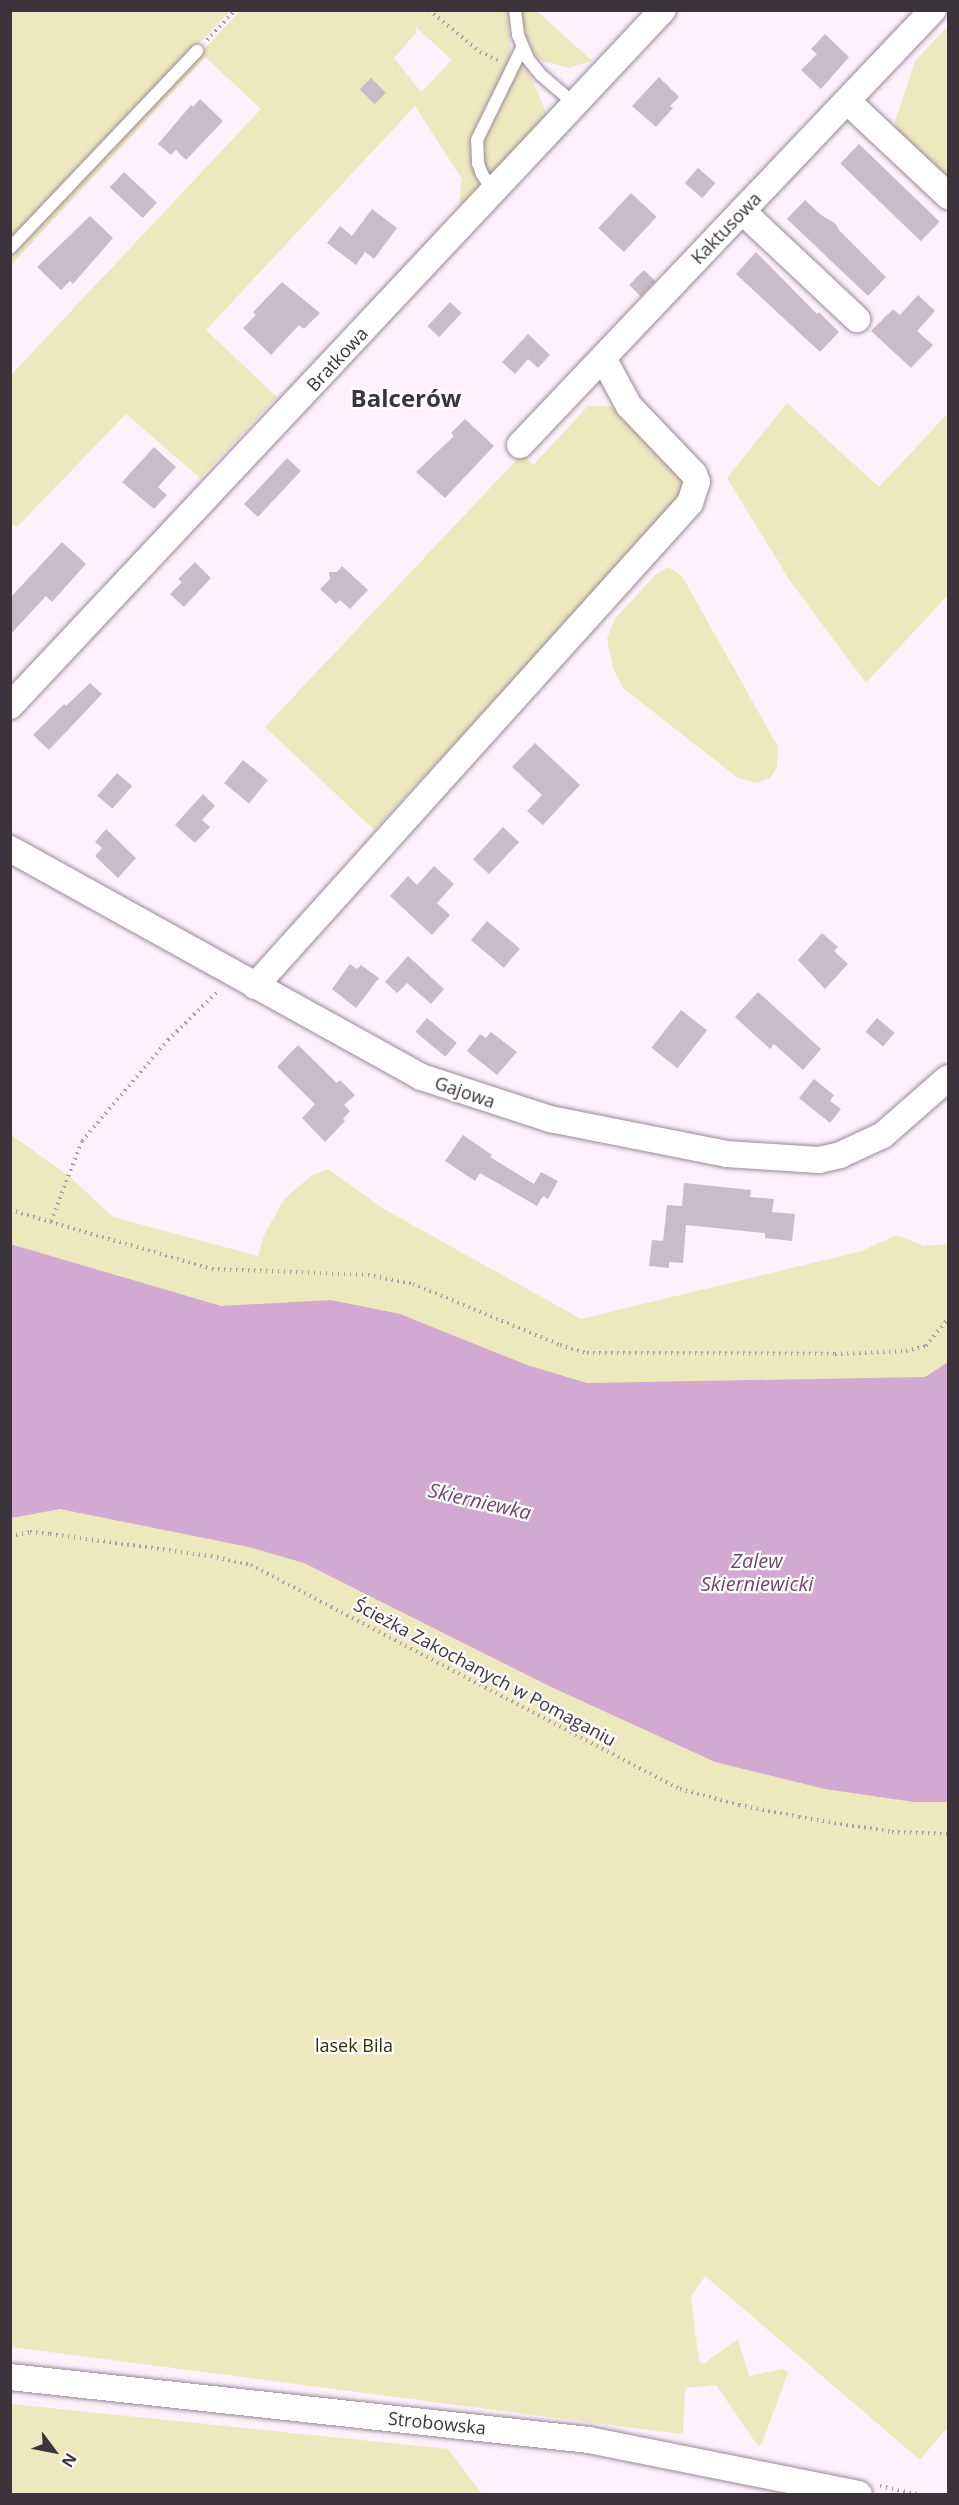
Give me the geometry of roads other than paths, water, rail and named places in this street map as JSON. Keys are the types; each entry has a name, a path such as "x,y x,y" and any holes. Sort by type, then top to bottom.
{"street":[{"name":"Bratkowa","path":"10,706 495,192 663,10"},
{"name":"Kaktusowa","path":"520,445 933,10"},
{"path":"847,101 948,196"},
{"path":"742,212 857,319"},
{"path":"245,980 690,503 697,482 694,474 629,406 603,358"},
{"name":"Gajowa","path":"10,849 421,1077 550,1119 726,1154 819,1160 840,1155 883,1135 948,1078"},
{"name":"Strobowska","path":"10,2378 589,2440 859,2494"}],"lane":[{"path":"515,10 522,48 542,75 576,105"},
{"path":"495,192 482,174 476,150 482,125 522,48"},
{"path":"10,248 197,51"}],"water":[{"name":"Zalew Skierniewicki","path":"10,1244 221,1306 331,1300 400,1314 527,1365 587,1383 925,1377 948,1362 948,1802 914,1802 825,1789 715,1762 547,1685 304,1563 249,1547 60,1509 11,1518"}],"district":[{"name":"Balcerów","path":"406,398"}],"water label":[{"name":"Skierniewka","path":"480,1501"}],"park label":[{"name":"lasek Bila","path":"354,2045"}]}
